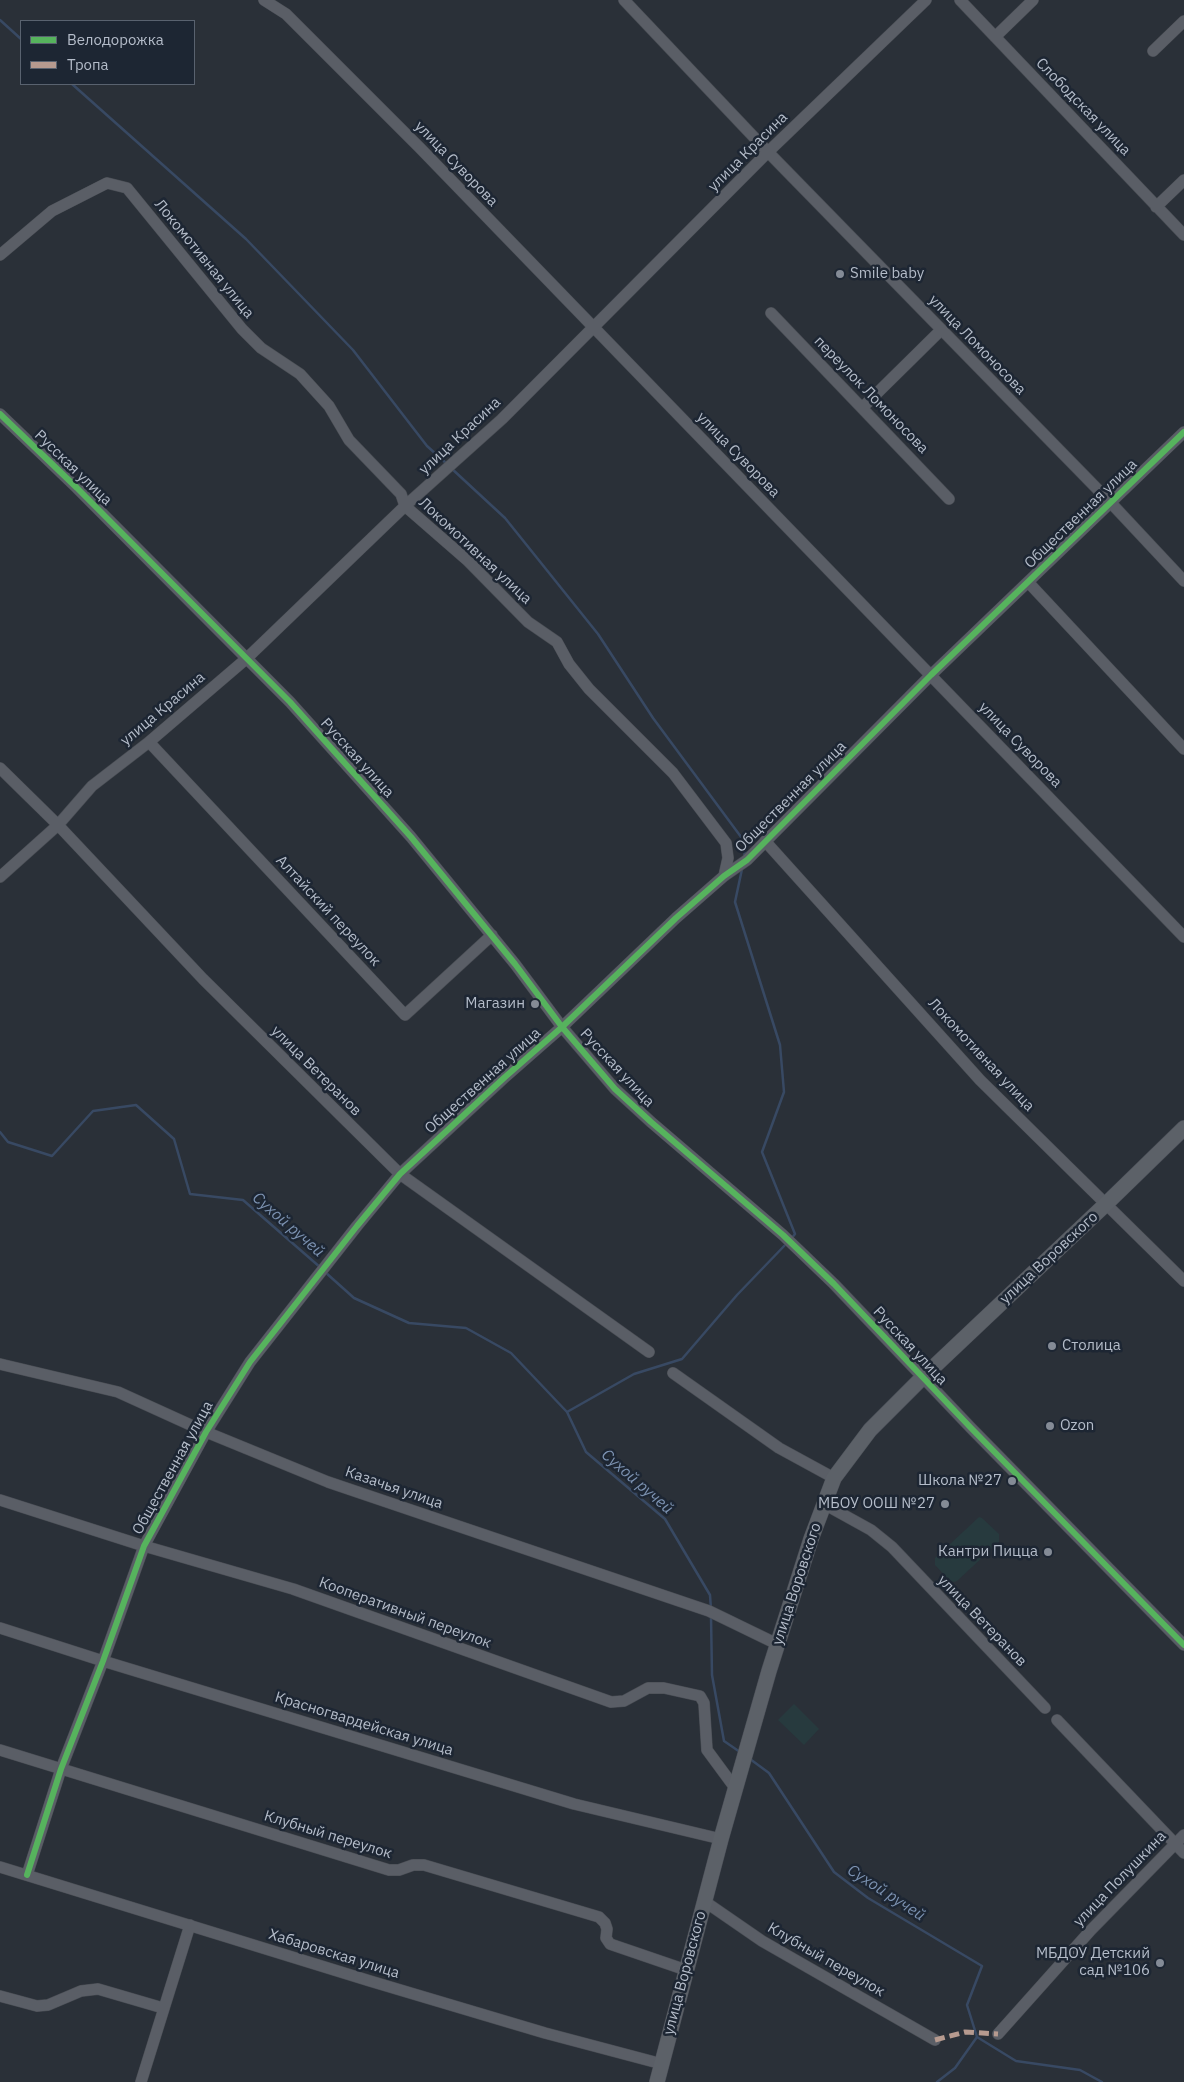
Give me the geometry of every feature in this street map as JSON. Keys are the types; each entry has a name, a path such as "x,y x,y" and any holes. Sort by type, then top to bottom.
{"main road":[{"name":"улица Воровского","path":"657,2082 704,1901 777,1644 834,1478 870,1430 922,1378 1184,1128"}],"street":[{"name":"улица Суворова","path":"264,0 286,14 413,140 1184,937"},
{"name":"улица Ломоносова","path":"624,0 768,152 1111,502 1184,581"},
{"name":"улица Красина","path":"0,877 58,825 92,786 149,742 246,659 406,506 502,419 768,152 926,0"},
{"name":"Слободская улица","path":"960,0 1184,235"},
{"path":"994,37 1033,0"},
{"path":"1153,51 1184,21"},
{"path":"1156,207 1184,180"},
{"name":"Локомотивная улица","path":"0,255 52,210 107,183 127,188 242,329 261,348 300,374 329,406 349,440 401,494 406,506 466,560 528,622 557,642 569,664 590,689 673,773 726,843 728,858 724,876"},
{"name":"переулок Ломоносова","path":"771,313 949,499"},
{"path":"862,408 941,330"},
{"name":"Русская улица","path":"0,414 77,488 290,702 411,837 492,935 562,1028 622,1095 789,1241 834,1284 922,1378 1184,1645"},
{"name":"Общественная улица","path":"27,1875 61,1769 104,1661 144,1546 206,1432 250,1362 400,1174 505,1077 562,1028 724,876 747,860 931,675 1184,432"},
{"name":"Общественная улица","path":"1028,582 1184,749"},
{"name":"Алтайский переулок","path":"149,742 405,1015 492,935"},
{"name":"улица Ветеранов","path":"0,768 58,825 203,979 400,1174 649,1352"},
{"name":"Локомотивная улица","path":"765,841 980,1080 1184,1281"},
{"name":"Казачья улица","path":"0,1364 118,1392 206,1432 328,1482 709,1611 777,1644"},
{"path":"672,1373 779,1448 834,1478"},
{"name":"Кооперативный переулок","path":"0,1500 144,1546 294,1589 611,1702 624,1700 648,1688 664,1688 700,1696 704,1703 707,1750 735,1788"},
{"name":"улица Ветеранов","path":"824,1504 871,1530 892,1547 1045,1708"},
{"name":"Красногвардейская улица","path":"0,1628 574,1804 721,1839"},
{"path":"1057,1720 1184,1853"},
{"name":"Клубный переулок","path":"0,1750 388,1870 399,1870 413,1865 424,1865 599,1917 605,1923 607,1929 606,1938 610,1944 686,1970"},
{"name":"улица Полушкина","path":"998,2034 1090,1931 1184,1835"},
{"name":"Хабаровская улица","path":"0,1868 545,2033 662,2064"},
{"name":"Клубный переулок","path":"704,1901 762,1941 935,2040"},
{"path":"141,2082 190,1925"},
{"path":"0,1996 37,2006 48,2005 81,1991 98,1989 163,2008"}],"green space":[{"path":"979,1517 999,1534 999,1542 957,1581 950,1581 935,1565 935,1558"},
{"path":"794,1704 819,1729 804,1745 778,1720"}],"waterway":[{"path":"0,20 20,38"},
{"path":"73,85 246,239 353,350 427,446 447,464"},
{"path":"451,468 505,518 598,634 653,718 747,845 744,856"},
{"path":"742,869 735,902 780,1045 784,1092 762,1152 795,1234 791,1239"},
{"name":"Сухой ручей","path":"0,1132 8,1142 52,1156 93,1111 136,1105 174,1139 190,1194 243,1200 321,1268"},
{"path":"567,1412 634,1374 682,1359 737,1295 787,1243"},
{"name":"Сухой ручей","path":"325,1272 354,1298 409,1323 466,1328 511,1353 567,1412 586,1452 665,1519 710,1595 711,1609"},
{"name":"Сухой ручей","path":"711,1617 712,1675 724,1741 740,1752"},
{"name":"Сухой ручей","path":"750,1759 769,1773 834,1872 868,1898 982,1966 967,2005 977,2037"},
{"path":"937,2082 955,2068 977,2037 1016,2061 1080,2070 1102,2082"}],"marked path":[{"path":"935,2040 965,2032 998,2034"}],"cycle path":[{"path":"0,414 77,488 290,702 411,837 515,964 562,1027 615,1089 783,1235 834,1284 971,1428 1184,1645"},
{"path":"27,1875 61,1769 103,1661 144,1546 206,1432 250,1362 357,1226 400,1174 562,1027 676,918 724,876 747,860 931,675 1184,432"}],"place":[{"name":"Smile baby","path":"840,274"},
{"name":"Магазин","path":"535,1004"},
{"name":"Столица","path":"1052,1346"},
{"name":"Ozon","path":"1050,1426"},
{"name":"Школа №27","path":"1012,1481"},
{"name":"МБОУ ООШ №27","path":"945,1504"},
{"name":"Кантри Пицца","path":"1048,1552"},
{"name":"МБДОУ Детский сад №106","path":"1160,1963"}]}
